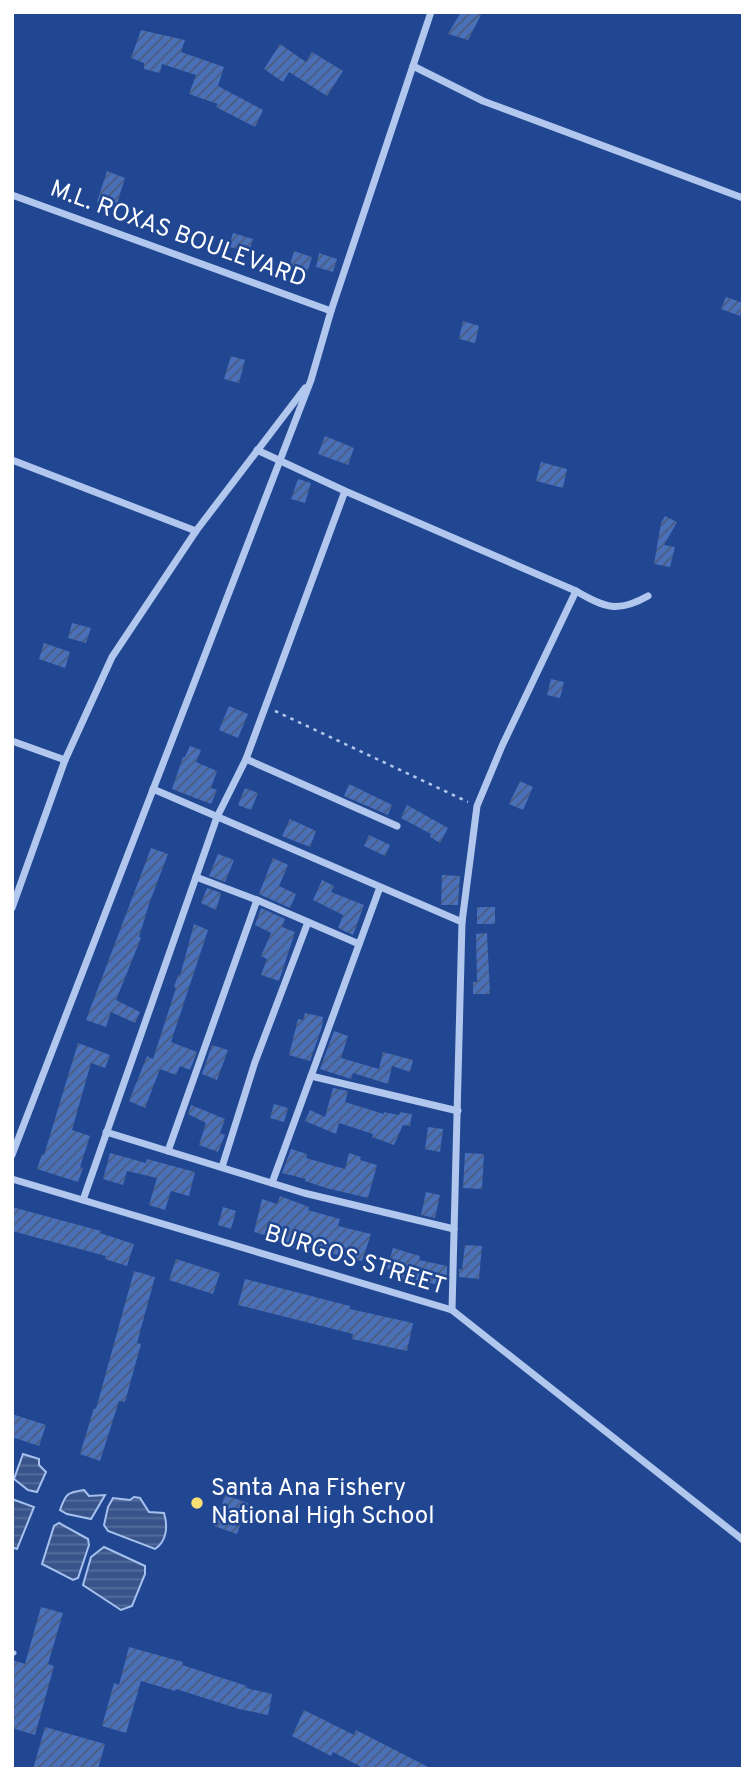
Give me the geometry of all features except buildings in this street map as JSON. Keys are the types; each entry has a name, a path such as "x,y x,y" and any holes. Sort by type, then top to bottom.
{"street":[{"path":"12,1155 311,380 331,311 431,12"},
{"path":"413,66 483,101 743,198"},
{"name":"M.L. ROXAS BOULEVARD","path":"12,195 331,311"},
{"path":"12,908 65,760 112,657 196,531 311,380"},
{"path":"257,450 611,607 631,605 648,596"},
{"path":"12,460 196,531"},
{"path":"83,1200 217,817 246,758 345,491"},
{"path":"452,1310 462,922 477,806 502,746 576,591"},
{"path":"12,741 65,760"},
{"path":"246,758 397,826"},
{"path":"153,789 462,922"},
{"path":"196,877 359,944"},
{"path":"272,1183 380,887"},
{"path":"167,1151 257,900"},
{"path":"222,1167 255,1062 308,922"},
{"path":"311,1076 458,1111"},
{"path":"106,1132 304,1193 454,1229"},
{"name":"BURGOS STREET","path":"12,1180 452,1310 743,1540"}],"path":[{"path":"265,707 477,806"}],"water":[{"path":"23,1454 39,1459 39,1465 46,1472 37,1492 28,1490 14,1479"},
{"path":"84,1490 89,1496 105,1495 91,1519 60,1510 68,1495"},
{"path":"134,1497 140,1498 149,1512 164,1513 166,1533 155,1549 108,1531 104,1525 113,1498 130,1500"},
{"path":"12,1499 34,1507 17,1549 12,1547"},
{"path":"59,1523 88,1539 89,1545 78,1578 73,1580 42,1564 54,1526"},
{"path":"104,1547 145,1566 145,1574 132,1606 121,1610 83,1585 91,1557"}],"place":[{"name":"Santa Ana Fishery National High School","path":"197,1503"}]}
